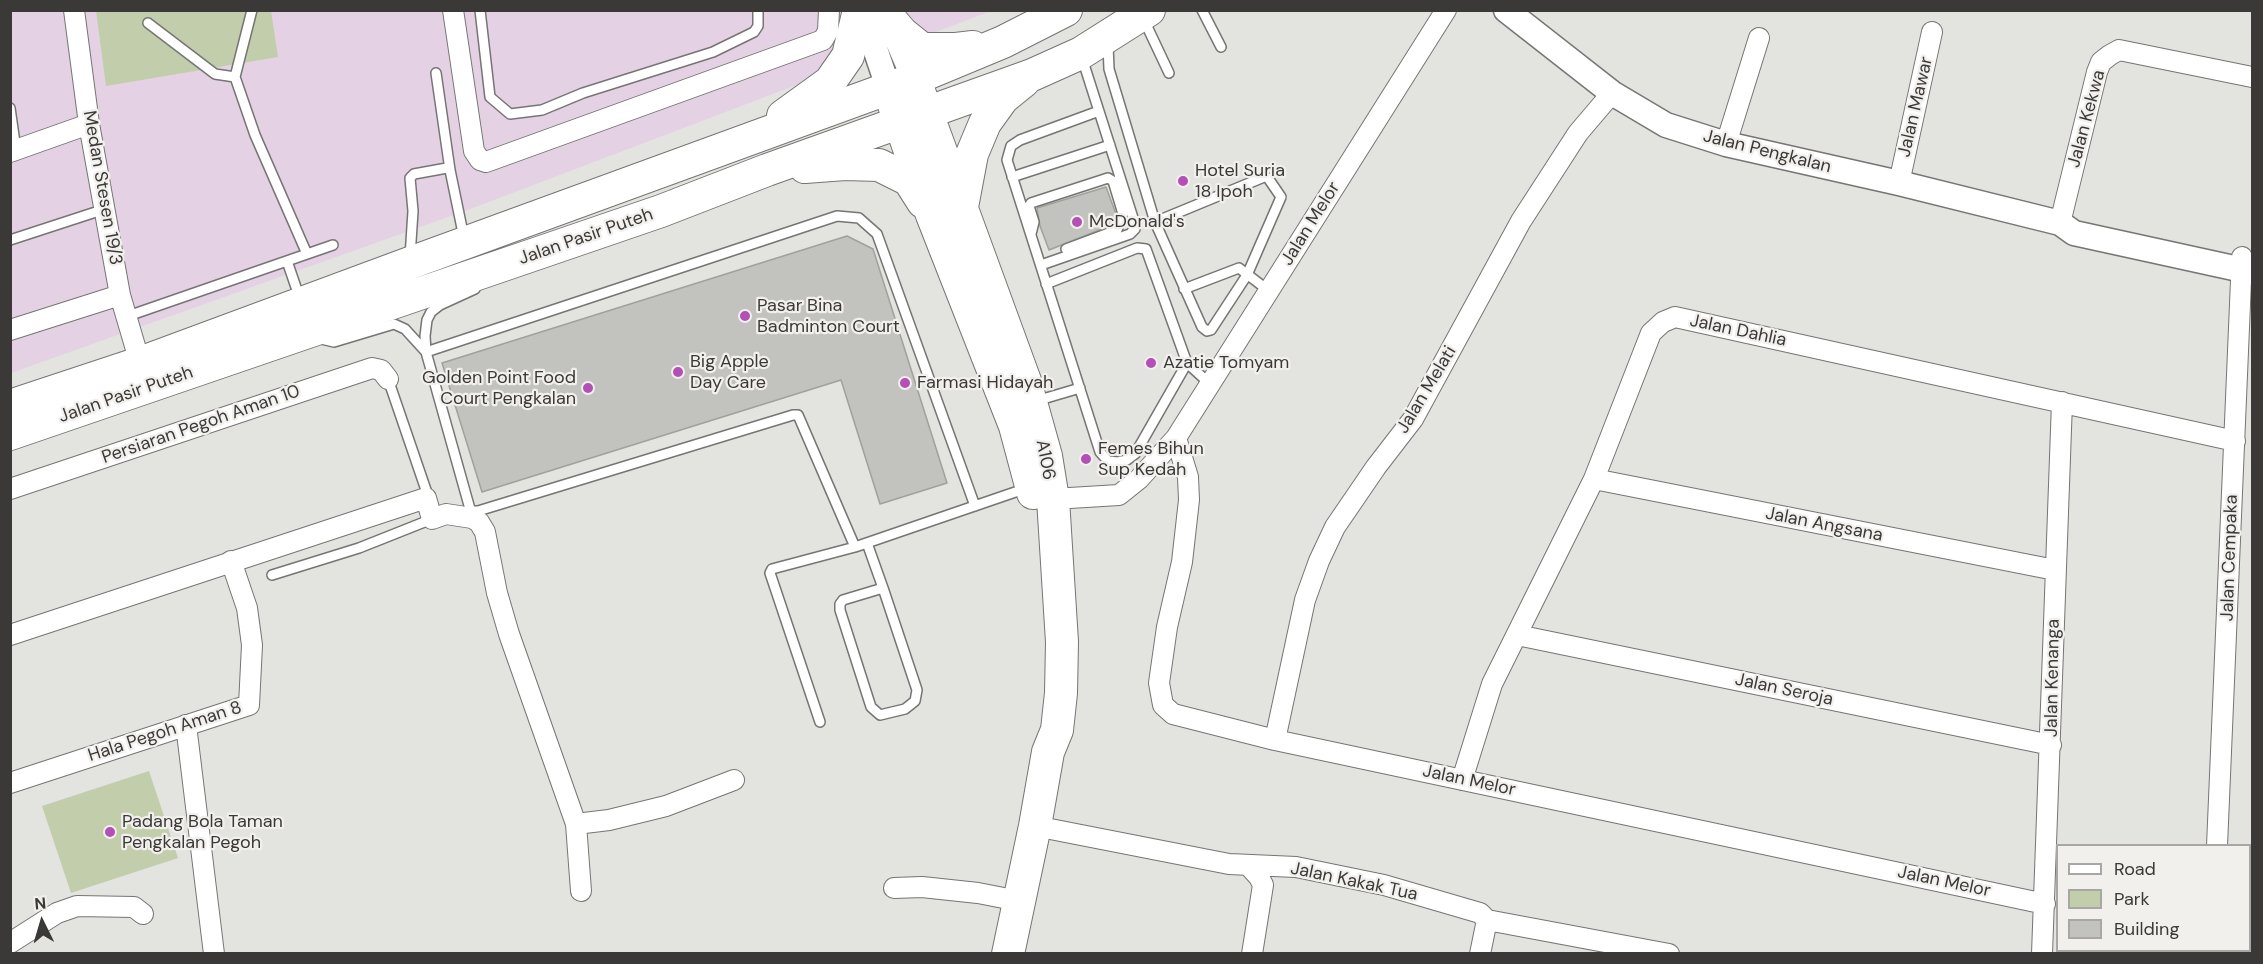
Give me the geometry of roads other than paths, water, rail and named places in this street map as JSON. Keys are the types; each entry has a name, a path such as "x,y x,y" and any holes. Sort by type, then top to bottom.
{"main road":[{"name":"Jalan Pasir Puteh","path":"10,406 140,363 901,83 1003,42 1066,10"},
{"path":"755,136 830,82 848,56 872,11 922,49 956,50 1003,42"},
{"name":"Jalan Pasir Puteh","path":"10,434 661,211 767,170 1032,75 1081,53 1145,13"},
{"path":"962,207 972,154 985,123 1003,98 1032,75"},
{"path":"901,83 913,117 932,215"},
{"path":"913,117 962,207 1028,416"},
{"path":"767,170 844,164 879,165 909,180 932,215 1028,416"},
{"name":"A106","path":"1008,954 1048,752 1051,644 1042,493 1046,456 1028,416"}],"street":[{"name":"Medan Stesen 19/3","path":"74,10 89,124 120,295 140,363"},
{"path":"453,10 474,151 480,160 486,162 823,40 828,31 829,10"},
{"name":"Jalan Melor","path":"1042,493 1119,495 1139,479 1176,438 1446,10"},
{"name":"Jalan Pengkalan","path":"1506,10 1612,93 1666,125 1726,144 1899,183 2060,223 2078,220 2247,265"},
{"path":"872,11 901,83"},
{"name":"Jalan Mawar","path":"1899,183 1932,32"},
{"path":"1726,144 1759,38"},
{"name":"Jalan Kekwa","path":"2060,223 2097,72 2101,62 2110,55 2119,50 2253,77"},
{"name":"Jalan Melati","path":"1275,740 1305,600 1318,561 1335,527 1376,466 1413,419 1521,221 1578,133 1612,93"},
{"path":"14,151 89,124"},
{"name":"Jalan Cempaka","path":"2217,844 2235,441 2247,265"},
{"path":"10,330 120,295"},
{"name":"Jalan Dahlia","path":"1462,780 1492,684 1594,479 1651,333 1663,322 1675,317 2235,441"},
{"name":"Persiaran Pegoh Aman 10","path":"10,489 372,368 381,370 388,379"},
{"name":"Jalan Kenanga","path":"2042,954 2062,402"},
{"name":"Jalan Melor","path":"1176,438 1188,477 1189,500 1182,562 1167,627 1159,683 1163,705 1173,714 1275,740 2045,904"},
{"name":"Jalan Angsana","path":"1594,479 2055,570"},
{"path":"10,635 426,498 432,519 446,514 472,518 479,522 485,532 508,634 576,824 581,891"},
{"name":"Hala Pegoh Aman 8","path":"10,783 249,705 252,645 247,608 231,561"},
{"name":"Jalan Seroja","path":"1517,635 2051,745"},
{"path":"186,725 214,954"},
{"path":"576,824 609,820 666,806 735,780"},
{"name":"Jalan Kakak Tua","path":"1035,826 1229,864 1296,867 1384,885 1480,913 1487,920 1669,954"},
{"path":"1249,866 1260,877 1263,885 1252,954"},
{"path":"894,888 922,887 978,893 1019,901"},
{"path":"10,943 57,913 77,906 134,907 143,914"},
{"path":"1480,954 1487,920"}],"lane":[{"path":"252,10 235,77 255,135 308,254"},
{"path":"480,10 490,97 510,114 542,110 583,93 713,52 754,32 758,26 758,10"},
{"path":"1202,10 1221,47"},
{"path":"1145,13 1169,73"},
{"path":"148,23 215,74 235,77"},
{"path":"1108,36 1108,69 1155,222 1184,289 1202,327 1207,332 1211,330 1247,275 1281,199 1266,177 1155,222"},
{"path":"1041,265 1130,234 1135,229 1081,53"},
{"path":"436,73 450,170 465,243"},
{"path":"10,108 14,151"},
{"path":"1099,111 1020,140 1011,146 1007,159 1100,452 1108,460 1118,462 1127,460 1136,454 1187,363"},
{"path":"1012,177 1110,145"},
{"path":"410,263 413,234 411,175 447,168 450,170"},
{"path":"1030,234 1034,222 1029,206 1031,203 1108,178 1113,181 1124,214 1117,230 1066,249 1061,258"},
{"path":"10,240 105,209"},
{"path":"426,352 837,216 859,219 877,234 975,506"},
{"path":"128,316 333,245"},
{"path":"1047,284 1137,248 1146,249 1187,363 1210,384"},
{"path":"287,261 302,304"},
{"path":"1184,289 1234,268 1241,269 1269,291"},
{"path":"489,269 473,292 440,305 430,312 427,320 426,352 470,509 478,511 793,415 798,416 855,547"},
{"path":"304,335 333,342 394,324 405,329 426,352"},
{"path":"388,379 426,490 426,498"},
{"path":"1028,416 1080,388"},
{"path":"820,722 770,573 772,569 855,547 975,506 1042,493"},
{"path":"272,575 394,536 432,519"},
{"path":"867,543 883,588 917,690 915,701 905,709 880,714 871,707 840,604 843,600 883,588"}],"place":[{"name":"Hotel Suria 18 Ipoh","path":"1183,181"},
{"name":"McDonald's","path":"1077,222"},
{"name":"Pasar Bina Badminton Court","path":"745,316"},
{"name":"Azatie Tomyam","path":"1151,363"},
{"name":"Big Apple Day Care","path":"678,372"},
{"name":"Farmasi Hidayah","path":"905,383"},
{"name":"Golden Point Food Court Pengkalan","path":"588,388"},
{"name":"Femes Bihun Sup Kedah","path":"1086,459"},
{"name":"Padang Bola Taman Pengkalan Pegoh","path":"110,832"}]}
